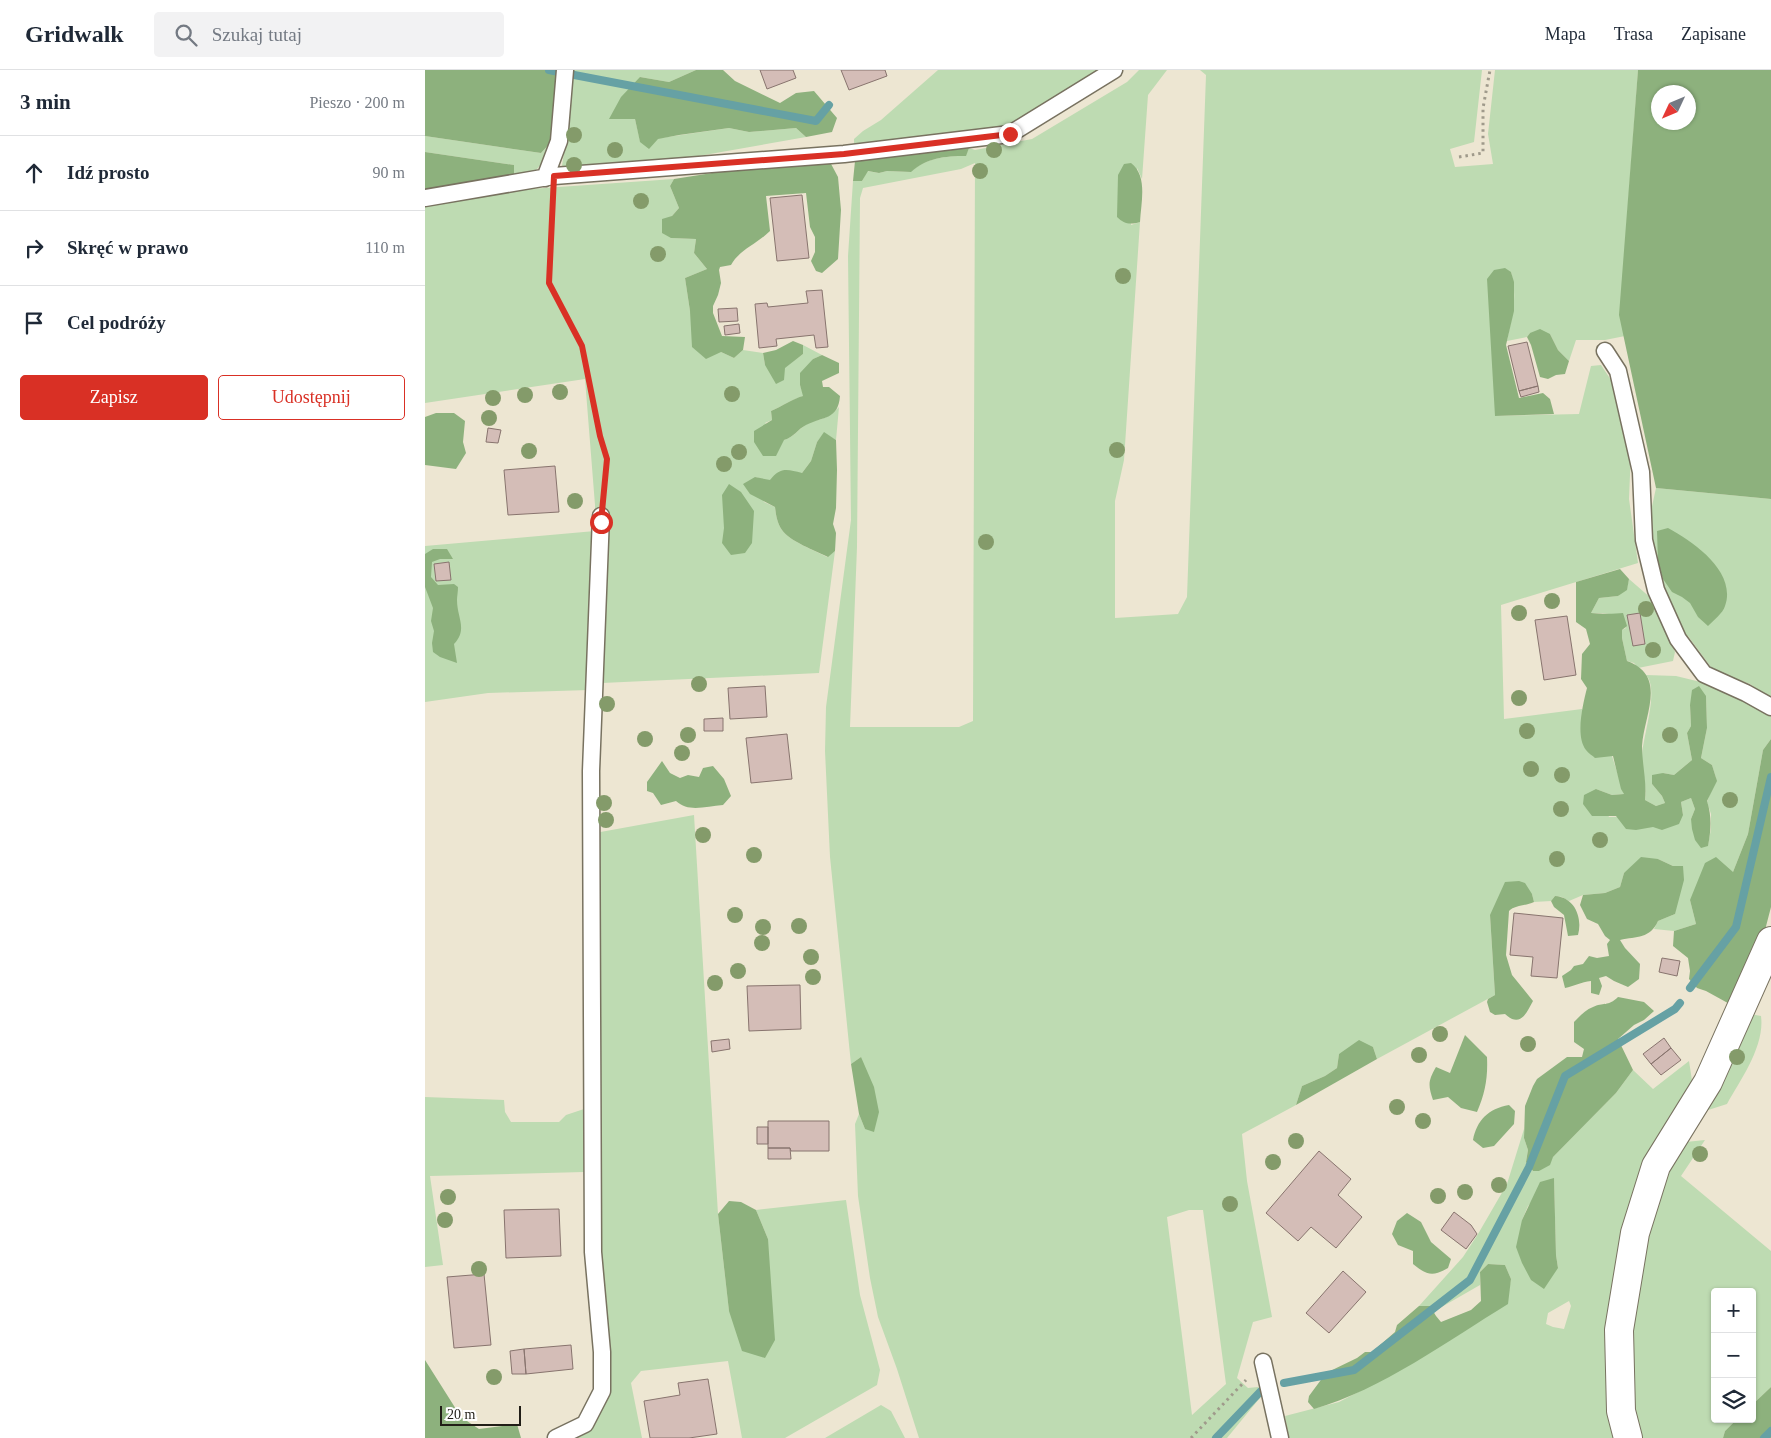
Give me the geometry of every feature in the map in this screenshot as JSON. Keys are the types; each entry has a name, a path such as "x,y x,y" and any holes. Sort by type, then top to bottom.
{"street":[{"path":"1628,1438 1621,1411 1619,1330 1635,1233 1656,1166 1708,1082 1771,941"}],"lane":[{"path":"549,177 559,140 565,70"},
{"path":"425,198 549,177 844,154 1010,134 1114,70"},
{"path":"1605,352 1618,371 1641,472 1644,540 1654,581 1678,638 1704,674 1746,693 1771,708"},
{"path":"556,1438 585,1424 602,1391 602,1352 593,1252 591,791 601,516"},
{"path":"1263,1362 1280,1438"}],"path":[{"path":"1459,157 1483,153 1483,108 1490,70"},
{"path":"549,177 549,283 582,346 600,436 607,459 601,516"},
{"path":"1191,1438 1263,1362"}],"green space":[{"path":"425,70 558,70 553,140 541,153 425,136"},
{"path":"571,70 696,70 669,82 640,77 635,119 640,141 729,128 749,132 796,128 806,137 659,163 561,173 566,138"},
{"path":"696,70 723,70 735,81 780,103 796,93 814,91 837,118 832,132 806,137 796,128 749,132 729,128 658,139 649,149 640,142 635,119 609,119 621,97 640,77 669,82"},
{"path":"938,70 1109,70 1011,128 854,145 854,139 881,120"},
{"path":"1139,70 1167,70 1148,95 1142,179 1137,168 1131,225 1140,222 1124,460 1115,501 1115,618 1178,614 1187,597 1206,75 1200,70 1482,70 1474,142 1450,149 1455,167 1493,164 1488,134 1495,70 1638,70 1620,315 1625,336 1605,340 1576,340 1569,361 1558,350 1550,334 1530,333 1527,337 1507,341 1514,298 1511,272 1496,416 1579,414 1591,366 1601,365 1615,386 1631,451 1629,499 1638,563 1501,605 1504,719 1582,709 1581,733 1612,756 1624,794 1612,795 1596,789 1609,817 1683,815 1681,802 1691,798 1695,809 1691,819 1708,845 1711,814 1707,802 1716,778 1712,765 1701,758 1707,728 1706,696 1690,705 1691,726 1687,733 1692,760 1674,775 1663,773 1652,784 1665,803 1656,806 1645,800 1642,763 1651,702 1650,682 1646,675 1676,676 1717,686 1771,714 1771,739 1763,750 1748,834 1733,872 1690,900 1696,924 1674,931 1654,929 1658,921 1675,914 1673,866 1658,859 1624,873 1620,887 1605,893 1583,895 1569,901 1555,896 1551,901 1534,902 1532,894 1490,915 1495,995 1377,1059 1373,1047 1339,1054 1337,1068 1325,1076 1302,1086 1296,1105 1242,1134 1247,1181 1272,1317 1253,1322 1237,1378 1248,1388 1258,1387 1264,1393 1227,1438 919,1438 878,1317 870,1278 858,1196 855,1124 859,1114 865,1129 861,1057 851,1064 830,857 825,751 826,707 851,520 848,256 853,181 862,181 867,171 879,173 887,171 910,172 929,161 965,156 969,148 975,150 1032,139 1127,82","holes":["975,163 973,721 959,727 850,727 857,547 860,198 863,188 961,169","1189,1210 1203,1210 1226,1384 1192,1415 1167,1217"]},
{"path":"1638,70 1771,70 1771,499 1656,488 1619,315"},
{"path":"425,136 541,153 553,140 547,157 532,175 514,176 514,165 425,152"},
{"path":"969,148 966,156 936,159 917,167 911,172 887,171 879,173 868,171 862,181 853,181 855,161"},
{"path":"425,152 514,165 514,176 425,190"},
{"path":"830,162 838,177 841,210 838,259 822,273 816,271 811,261 815,252 815,237 810,227 806,193 766,196 770,231 743,251 731,265 720,267 721,283 713,306 713,313 722,336 745,337 743,350 734,358 721,352 706,359 692,347 690,311 685,278 707,269 694,253 696,239 671,238 662,233 662,219 672,216 679,208 670,186 674,179 744,168"},
{"path":"1131,163 1140,175 1142,198 1140,222 1130,224 1117,217 1118,175 1124,164"},
{"path":"674,179 670,186 679,208 672,216 671,238 696,239 694,253 707,269 685,278 690,311 721,352 734,358 743,350 763,353 765,365 784,368 803,354 803,345 822,355 813,359 800,385 804,396 771,411 772,420 765,423 784,440 808,423 825,418 839,407 836,440 824,433 817,442 811,461 802,473 770,481 755,477 764,502 775,507 779,525 785,534 796,542 827,557 835,551 819,673 602,683 595,833 694,815 718,1214 729,1311 768,1239 756,1210 846,1200 860,1295 880,1370 877,1385 785,1438 742,1438 728,1361 641,1371 631,1383 642,1438 577,1438 597,1420 606,1392 586,1217 584,1172 430,1176 443,1265 425,1267 425,1097 504,1100 505,1112 511,1122 559,1122 566,1115 584,1109 584,844 589,690 488,693 425,702 425,546 595,531 595,505 585,379 425,403 425,202 499,191"},
{"path":"1505,268 1511,272 1514,282 1514,311 1506,345 1519,398 1543,393 1550,399 1554,414 1495,416 1487,279 1494,270"},
{"path":"1540,329 1550,334 1558,350 1569,361 1565,374 1556,375 1548,379 1540,377 1527,337 1530,333"},
{"path":"793,341 803,345 803,354 785,368 784,380 776,384 765,365 763,353 776,350"},
{"path":"822,355 839,363 839,373 822,381 823,387 829,387 840,396 839,404 829,416 806,425 784,440 776,456 763,456 754,442 754,431 772,420 771,411 803,396 800,385 800,373 813,359"},
{"path":"436,413 454,413 465,421 463,442 466,453 456,469 425,465 425,417"},
{"path":"824,432 836,440 837,470 836,508 833,524 836,533 835,551 828,557 796,542 785,534 779,525 775,507 750,494 743,484 755,477 770,480 777,473 784,470 802,473 811,461 817,442"},
{"path":"729,484 741,492 754,511 752,543 745,553 731,555 722,543 724,528 722,495"},
{"path":"1656,488 1771,499 1771,699 1750,684 1713,670 1688,636 1682,636 1653,567 1649,520"},
{"path":"1668,528 1701,550 1719,570 1725,581 1727,593 1724,609 1708,626 1698,617 1690,603 1672,592 1663,579 1658,562 1657,531"},
{"path":"433,549 447,549 453,559 440,559 432,562 431,577 438,585 454,584 458,587 457,606 461,628 458,639 454,644 457,663 440,657 433,652 434,631 431,621 433,608 425,587 425,554"},
{"path":"1620,569 1629,579 1627,590 1618,596 1599,598 1591,613 1623,613 1627,626 1622,630 1622,638 1627,661 1639,668 1647,676 1650,686 1651,698 1642,746 1645,800 1656,806 1665,803 1652,784 1652,775 1663,773 1674,775 1692,760 1687,733 1691,726 1690,705 1692,690 1699,686 1706,696 1707,728 1701,758 1712,765 1717,781 1707,801 1710,813 1708,846 1701,848 1695,840 1691,819 1695,809 1691,798 1681,802 1683,815 1679,824 1662,830 1653,827 1636,830 1626,829 1616,816 1592,816 1583,804 1584,795 1596,789 1612,795 1624,794 1613,756 1595,758 1586,750 1581,737 1580,728 1587,688 1581,679 1582,654 1590,644 1586,629 1576,622 1576,582"},
{"path":"1629,579 1652,599 1675,652 1673,661 1638,668 1634,663 1627,661 1622,638 1622,630 1626,628 1610,614 1591,613 1599,598 1618,596 1627,588"},
{"path":"1771,739 1771,907 1764,934 1735,1007 1697,988 1689,979 1688,958 1673,946 1674,931 1696,924 1690,900 1705,863 1716,857 1733,872 1748,834 1763,750"},
{"path":"662,761 670,773 680,778 688,775 699,777 703,768 713,766 724,779 731,796 723,805 692,808 681,805 676,801 661,805 653,793 647,791 647,782"},
{"path":"1641,857 1658,859 1673,866 1683,866 1684,880 1675,914 1658,921 1655,927 1647,934 1620,940 1640,964 1639,979 1628,987 1606,976 1599,978 1602,986 1599,995 1591,993 1591,981 1565,988 1562,976 1574,966 1583,964 1589,956 1597,958 1609,956 1607,944 1610,940 1605,936 1598,924 1587,919 1580,905 1583,895 1605,893 1620,887 1624,873"},
{"path":"1519,881 1525,883 1532,894 1534,902 1509,911 1506,955 1512,975 1533,1001 1525,1015 1515,1020 1505,1014 1495,1015 1490,1012 1487,1002 1488,999 1495,995 1490,915 1505,882"},
{"path":"1555,896 1567,900 1575,909 1579,921 1578,935 1568,936 1564,915 1554,907 1551,901"},
{"path":"1618,997 1644,1002 1654,1011 1618,1039 1633,1070 1616,1093 1553,1157 1550,1165 1539,1171 1533,1171 1526,1162 1528,1150 1524,1138 1525,1106 1533,1086 1537,1079 1567,1057 1582,1057 1584,1049 1574,1042 1574,1022 1590,1008 1611,1002"},
{"path":"1750,1014 1761,1016 1759,1039 1751,1062 1727,1104 1705,1111"},
{"path":"1465,1035 1487,1057 1485,1086 1477,1112 1461,1108 1448,1097 1433,1100 1430,1090 1431,1076 1436,1067 1450,1073"},
{"path":"1359,1040 1373,1047 1377,1059 1296,1105 1302,1086 1325,1076 1337,1068 1339,1054"},
{"path":"861,1057 874,1087 879,1112 874,1132 865,1129 859,1114 851,1064"},
{"path":"1689,1061 1693,1087 1649,1162 1622,1438 1289,1438 1285,1416 1339,1402 1404,1368 1508,1296 1511,1279 1505,1265 1488,1264 1480,1272 1480,1285 1433,1312 1430,1306 1419,1306 1463,1257 1478,1234 1507,1184 1524,1129 1524,1138 1528,1150 1526,1162 1533,1171 1539,1171 1616,1093 1633,1070 1653,1089","holes":["1554,1179 1556,1255 1558,1268 1522,1220 1528,1206","1569,1301 1571,1306 1564,1329 1546,1324 1548,1313"]},
{"path":"1509,1105 1515,1111 1514,1124 1494,1146 1483,1148 1473,1140 1477,1127 1489,1113"},
{"path":"1705,1140 1681,1176 1771,1251 1771,1387 1756,1401 1756,1288 1711,1288 1711,1423 1733,1423 1725,1431 1723,1438 1637,1438 1626,1357 1647,1212 1669,1168 1686,1142"},
{"path":"1554,1178 1558,1268 1544,1289 1531,1280 1516,1247 1522,1220 1540,1182"},
{"path":"729,1201 741,1202 756,1210 768,1239 775,1340 765,1358 742,1351 729,1311 718,1214"},
{"path":"1407,1213 1421,1222 1431,1242 1451,1259 1448,1268 1434,1274 1422,1271 1413,1264 1413,1251 1398,1245 1392,1234 1397,1221"},
{"path":"1488,1264 1505,1265 1511,1279 1508,1304 1414,1363 1364,1390 1314,1409 1308,1402 1309,1396 1326,1373 1365,1352 1372,1352 1395,1332 1397,1325 1419,1306 1430,1306 1441,1322 1471,1310 1481,1301 1480,1272"},
{"path":"425,1360 461,1417 479,1429 517,1424 521,1438 425,1438"},
{"path":"1771,1387 1771,1438 1723,1438 1725,1431 1733,1423 1756,1423 1756,1401"},
{"path":"881,1405 891,1411 905,1438 825,1438"}],"building":[{"path":"760,70 793,70 796,78 767,89"},
{"path":"841,70 885,70 887,76 849,90"},
{"path":"802,195 809,258 777,261 770,198"},
{"path":"822,290 828,347 816,348 814,335 776,339 777,346 759,348 755,304 767,303 768,307 808,303 806,291"},
{"path":"737,308 738,321 719,322 718,309"},
{"path":"739,324 740,333 725,335 724,326"},
{"path":"1527,342 1538,386 1519,391 1508,346"},
{"path":"1538,386 1539,392 1521,397 1519,391"},
{"path":"488,428 501,430 498,443 486,442"},
{"path":"555,466 559,512 508,515 504,470"},
{"path":"449,562 451,580 436,581 434,564"},
{"path":"1640,613 1645,644 1633,646 1627,615"},
{"path":"1567,616 1576,675 1544,680 1535,620"},
{"path":"765,686 767,717 730,719 728,688"},
{"path":"723,718 723,731 704,731 704,719"},
{"path":"787,734 792,779 751,783 746,738"},
{"path":"1514,913 1563,918 1557,978 1531,976 1533,957 1510,955"},
{"path":"1662,958 1680,961 1677,976 1659,972"},
{"path":"800,985 801,1029 749,1031 747,986"},
{"path":"1664,1038 1671,1048 1651,1064 1643,1054"},
{"path":"729,1039 730,1049 712,1052 711,1041"},
{"path":"1671,1048 1681,1060 1661,1075 1651,1064"},
{"path":"768,1121 829,1121 829,1151 791,1151 790,1148 768,1148"},
{"path":"757,1127 768,1127 768,1144 757,1144"},
{"path":"768,1148 790,1148 791,1159 768,1159"},
{"path":"1319,1151 1351,1179 1338,1195 1362,1217 1336,1248 1311,1227 1298,1241 1266,1213"},
{"path":"559,1209 561,1256 506,1258 504,1210"},
{"path":"1454,1212 1471,1225 1477,1234 1466,1249 1441,1230"},
{"path":"1343,1271 1366,1292 1329,1333 1306,1313"},
{"path":"484,1274 491,1345 454,1348 447,1277"},
{"path":"571,1345 573,1369 526,1374 524,1349"},
{"path":"524,1349 526,1374 512,1374 510,1351"},
{"path":"708,1379 717,1434 689,1438 650,1438 644,1401 680,1395 678,1383"}],"waterway":[{"path":"549,70 559,72"},
{"path":"569,74 816,121 829,105"},
{"path":"1690,988 1736,927 1771,777"},
{"path":"1284,1383 1354,1370 1470,1280 1529,1167 1565,1076 1675,1009 1680,1003"},
{"path":"1216,1438 1261,1391"},
{"path":"1764,1438 1771,1431"}],"route":[{"path":"601,522 607,459 600,436 582,346 549,283 554,176 844,154 1010,134"}]}
